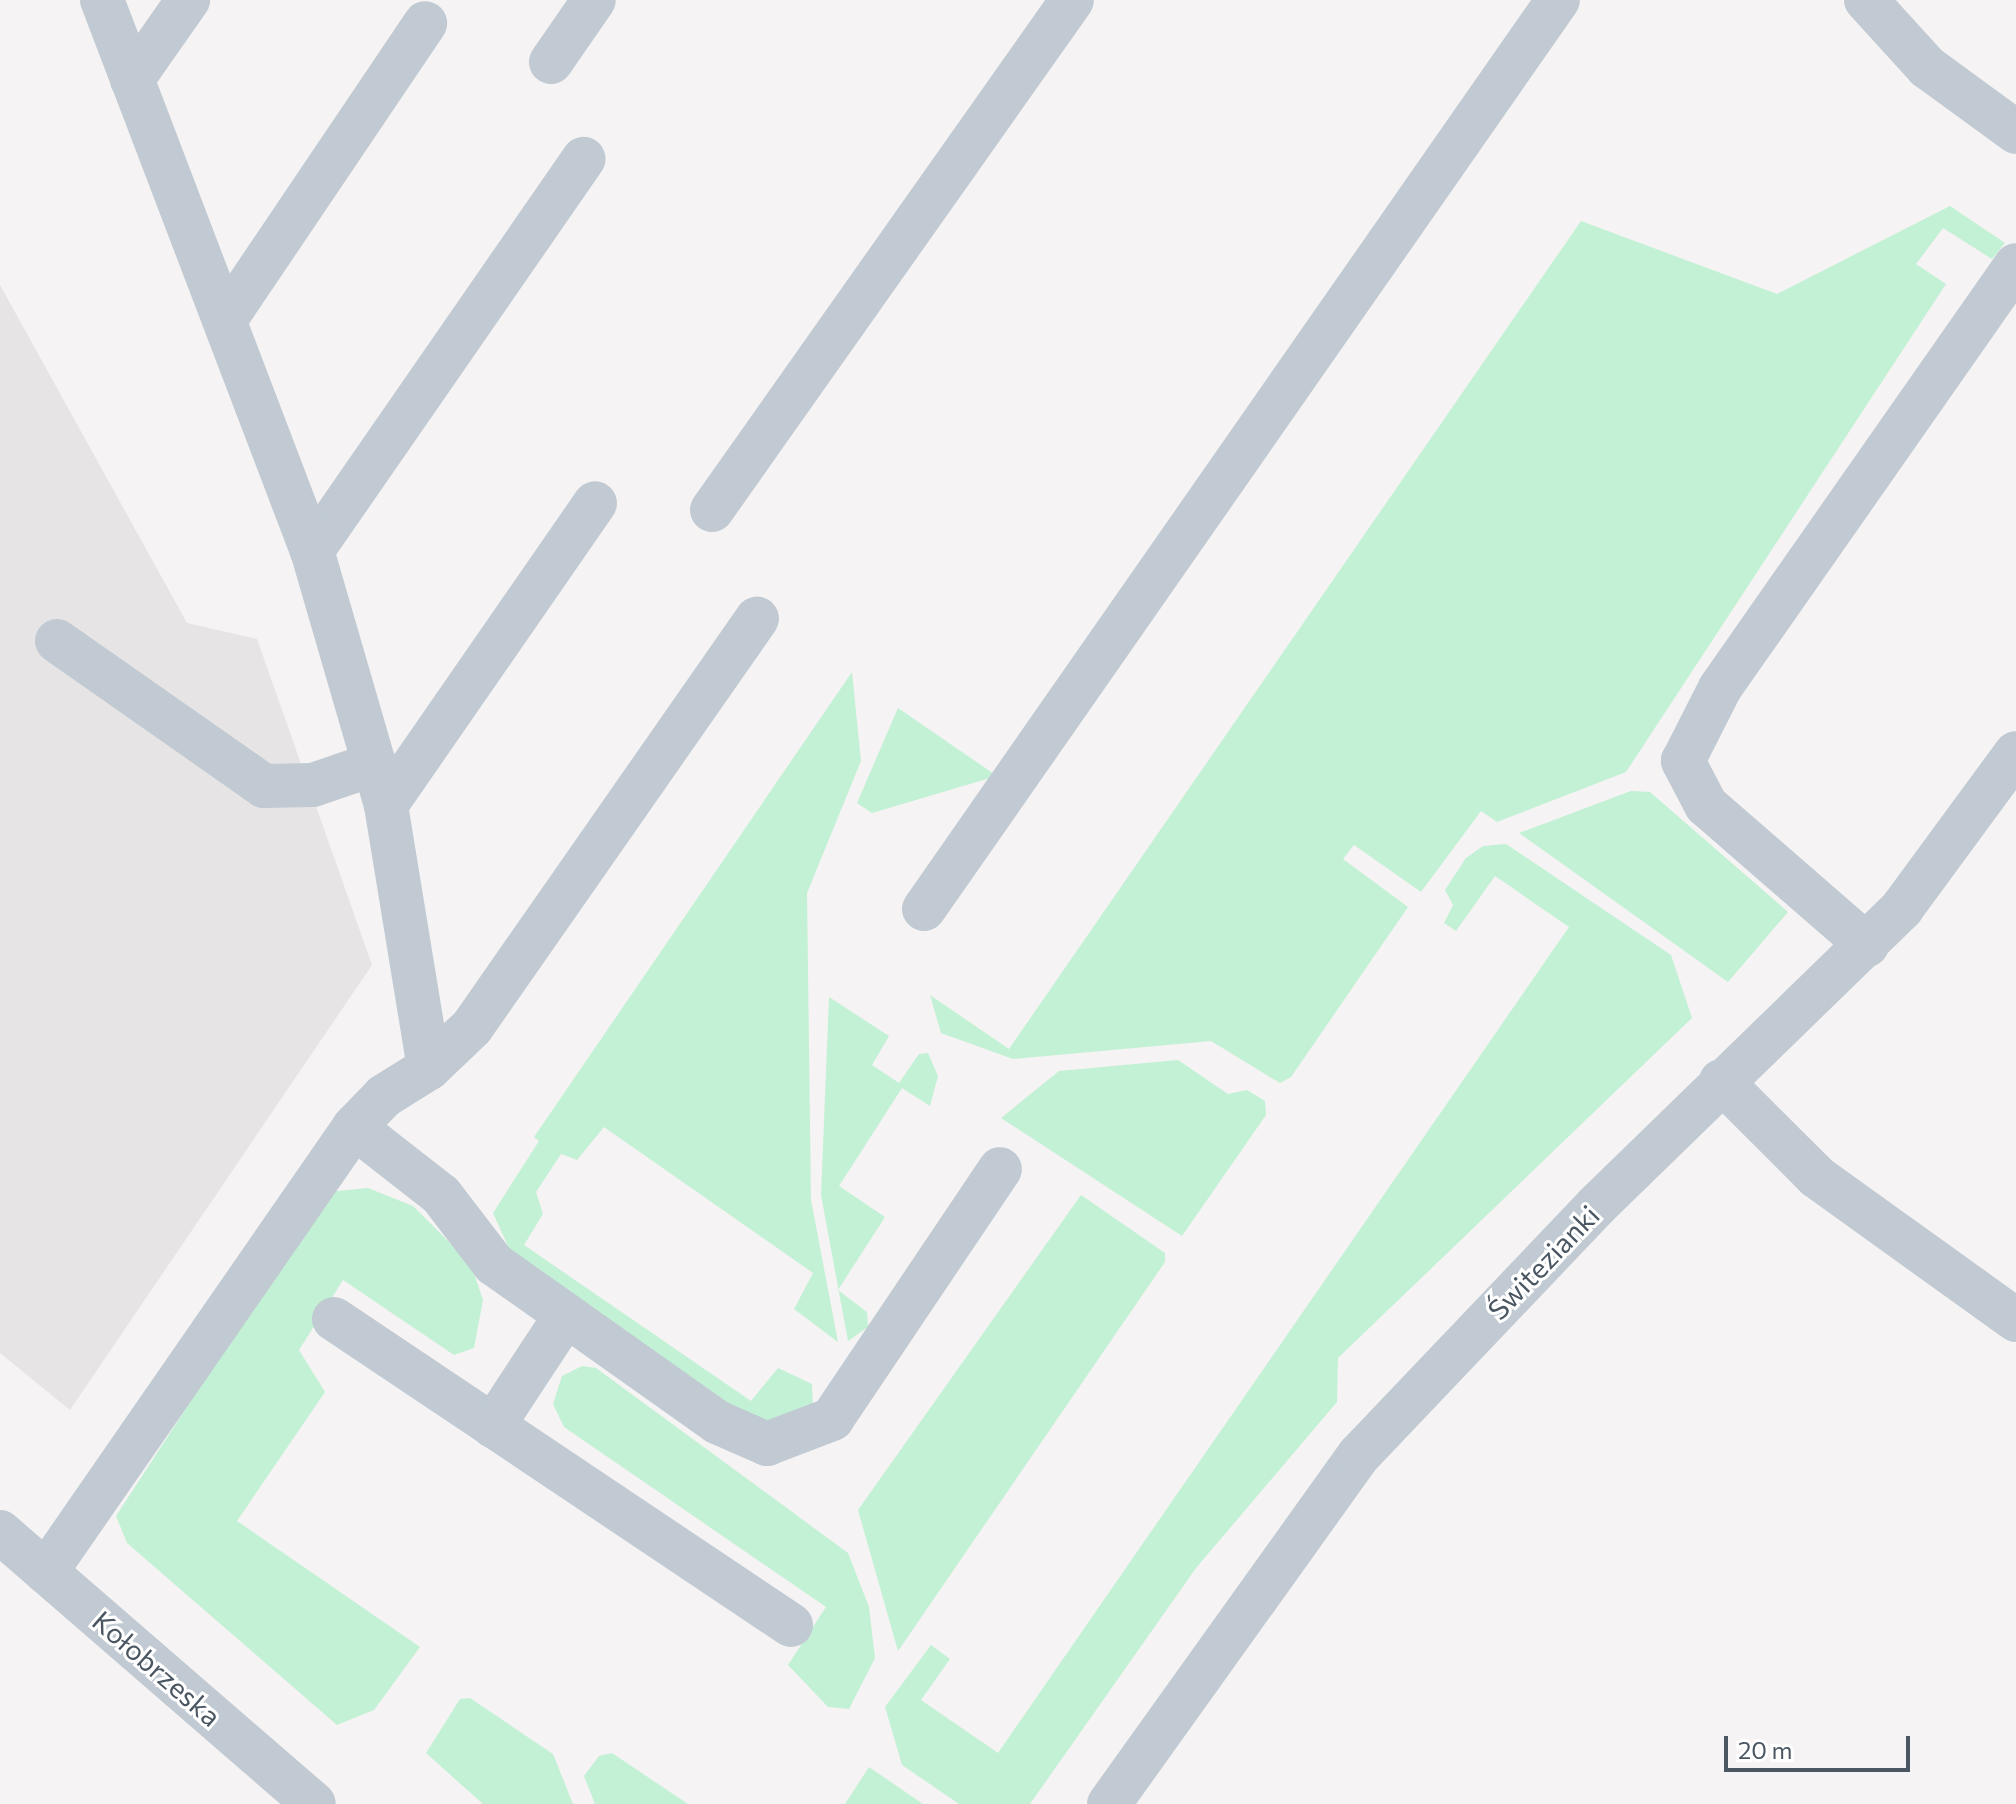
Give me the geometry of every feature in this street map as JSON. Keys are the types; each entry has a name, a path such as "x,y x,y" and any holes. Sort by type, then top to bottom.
{"street":[{"path":"102,0 312,551 380,784 429,1068"},
{"path":"132,80 188,0"},
{"path":"551,62 594,0"},
{"path":"712,510 1072,0"},
{"path":"924,909 1558,0"},
{"path":"1866,0 1927,67 2016,132"},
{"path":"225,320 425,23"},
{"path":"312,551 583,159"},
{"path":"1867,945 1706,805 1683,761 1720,688 2016,265"},
{"path":"380,784 595,503"},
{"path":"46,1572 354,1127 384,1096 429,1068 472,1027 757,619"},
{"path":"57,641 264,786 380,784"},
{"name":"Świtezianki","path":"1109,1804 1359,1455 1721,1081 1867,945 2016,753"},
{"path":"1721,1081 1817,1177 2016,1320"},
{"path":"354,1127 441,1195 494,1264 717,1422 767,1444 832,1419 1000,1169"},
{"path":"493,1426 566,1315"},
{"path":"334,1319 791,1625"},
{"name":"Kołobrzeska","path":"0,1532 314,1804"}],"shaded area":[{"path":"0,285 187,623 257,639 372,965 70,1410 0,1353"}],"green space":[{"path":"1950,206 2005,243 1992,259 1943,228 1916,264 1946,284 1626,772 1497,822 1481,811 1421,892 1354,845 1343,859 1408,907 1291,1077 1280,1083 1211,1041 1013,1059 941,1033 930,995 1009,1049 1581,221 1777,294"},
{"path":"852,672 861,761 807,893 811,1200 838,1342 794,1309 813,1273 604,1127 577,1160 561,1154 536,1192 543,1214 524,1245 751,1401 778,1368 812,1384 813,1409 756,1424 512,1255 493,1213 539,1141 534,1137"},
{"path":"898,708 997,776 872,813 857,803"},
{"path":"1631,791 1650,792 1788,912 1728,982 1519,833"},
{"path":"1506,844 1671,955 1692,1018 1338,1358 1337,1402 1196,1568 1030,1804 959,1804 902,1765 885,1707 931,1645 950,1659 921,1700 998,1753 1569,927 1495,876 1456,931 1444,923 1453,905 1445,890 1466,858 1483,846"},
{"path":"829,997 889,1036 872,1065 899,1083 919,1054 928,1053 938,1076 930,1106 902,1088 839,1186 885,1217 838,1289 821,1195"},
{"path":"1178,1060 1228,1094 1247,1090 1265,1101 1266,1115 1182,1236 1001,1118 1059,1071"},
{"path":"368,1188 413,1206 471,1264 483,1300 474,1348 454,1355 343,1280 299,1350 325,1392 237,1521 420,1647 374,1710 337,1725 127,1543 116,1516 327,1192"},
{"path":"1081,1195 1165,1253 1165,1262 898,1651 858,1510"},
{"path":"839,1291 867,1312 868,1327 848,1341"},
{"path":"582,1366 596,1368 848,1553 869,1607 875,1658 849,1709 828,1707 788,1665 826,1607 564,1427 553,1404 562,1376"},
{"path":"470,1698 553,1754 573,1804 483,1804 426,1753 460,1699"},
{"path":"612,1753 688,1804 595,1804 584,1776 599,1756"},
{"path":"869,1767 923,1804 845,1804"}]}
